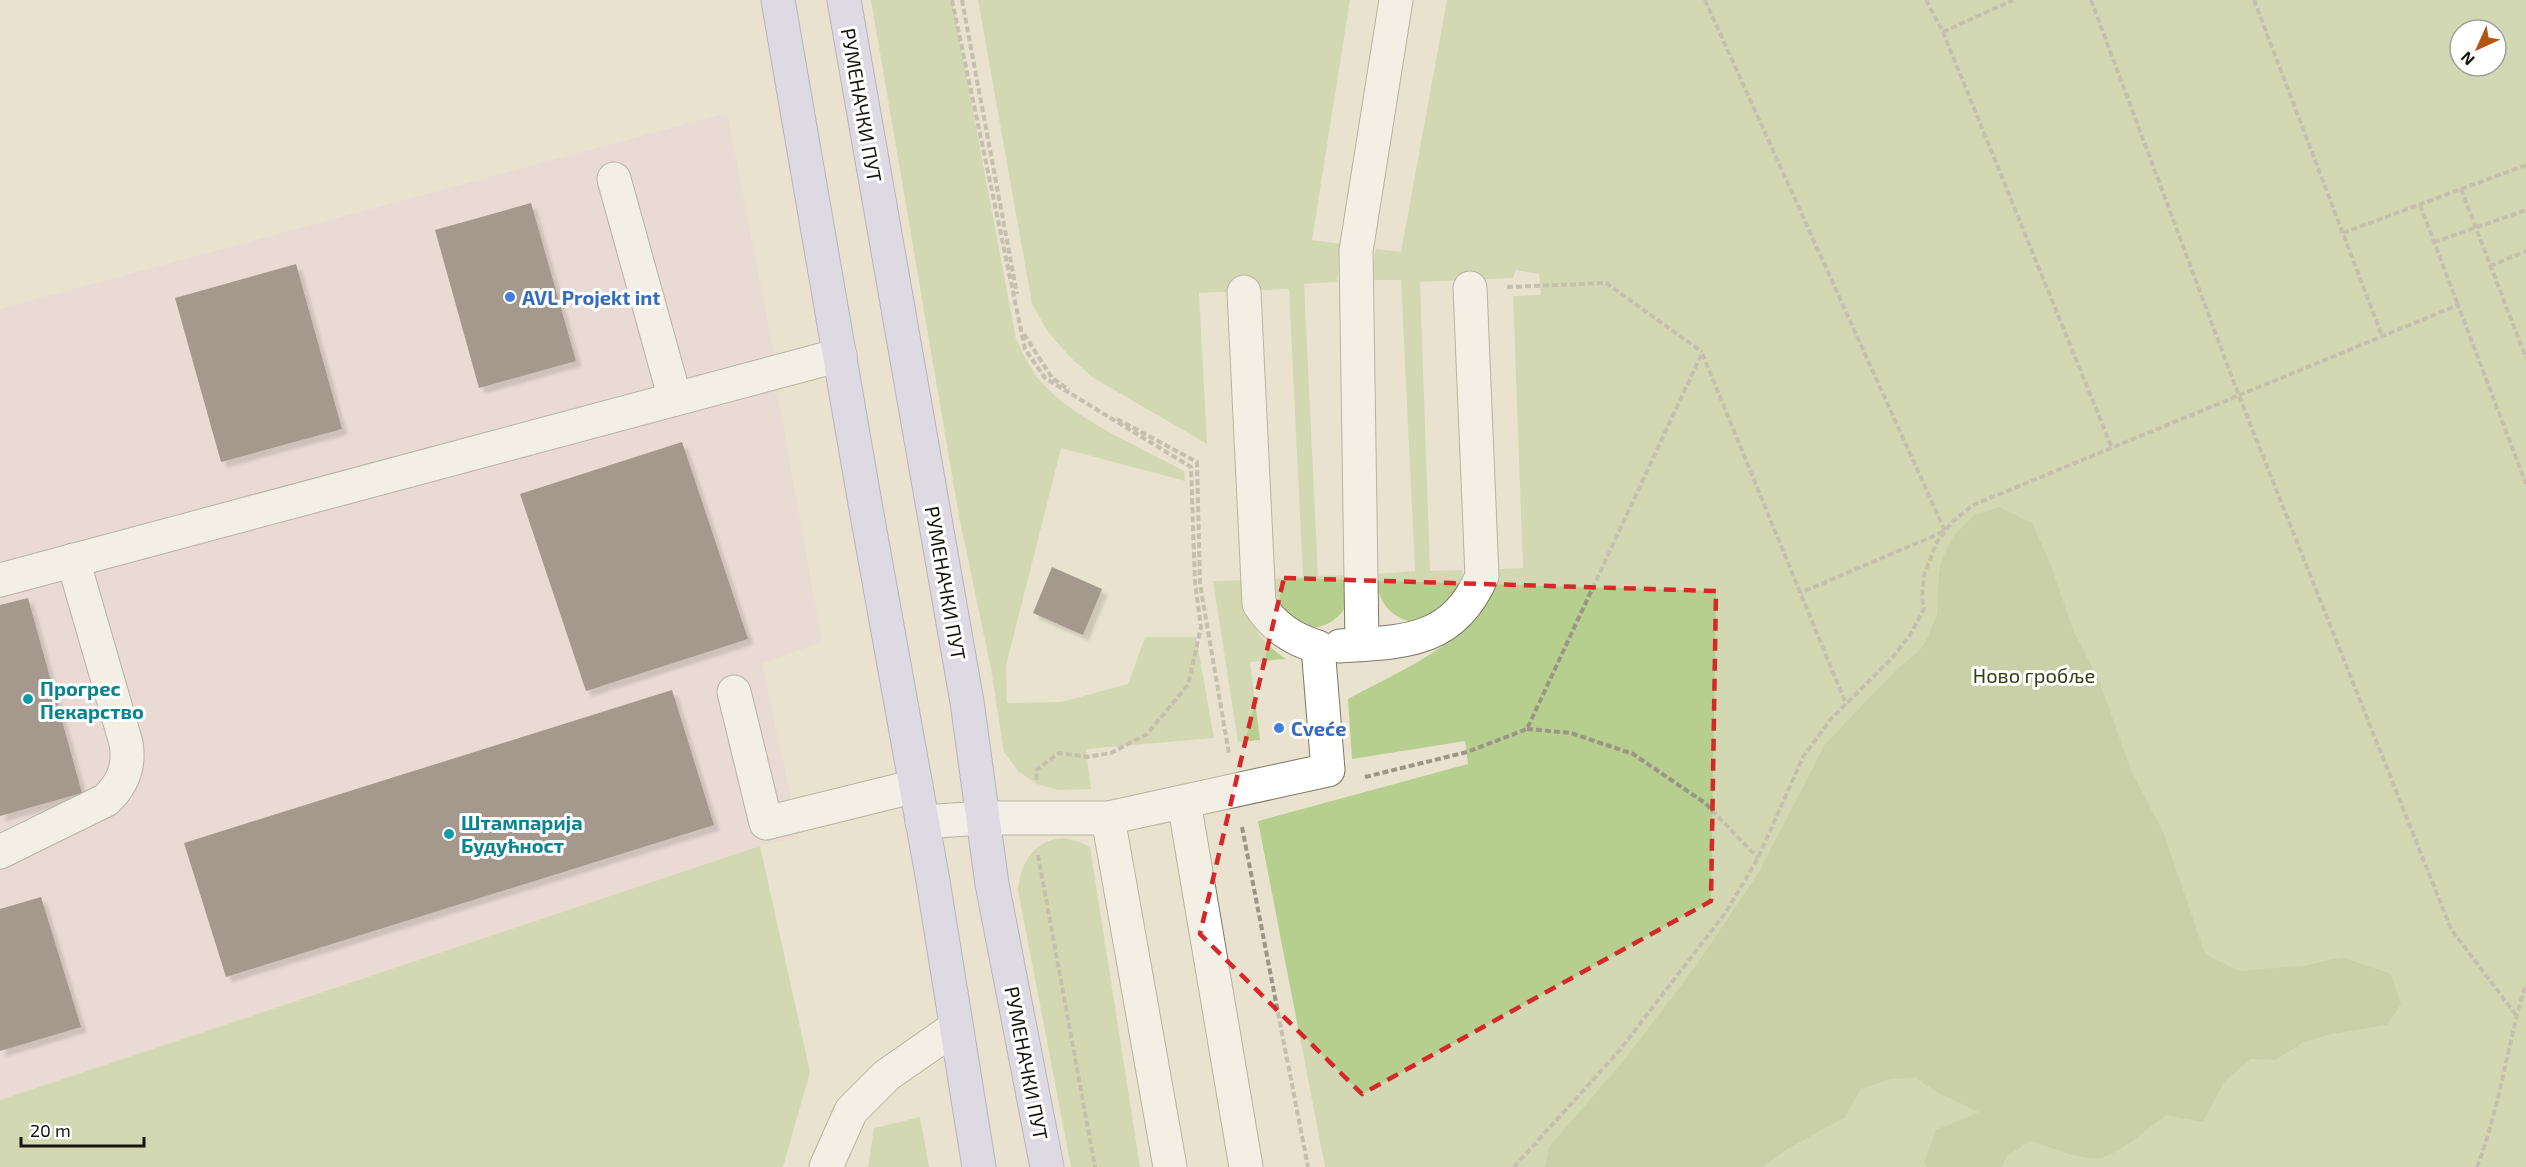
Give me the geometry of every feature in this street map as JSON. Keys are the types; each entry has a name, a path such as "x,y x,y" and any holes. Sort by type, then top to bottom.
{"main road":[{"path":"778,0 916,786 979,1167"},
{"name":"РУМЕНАЧКИ ПУТ","path":"844,0 967,702 992,884 1047,1167"}],"lane":[{"path":"1362,644 1356,251 1396,0"},
{"path":"614,179 675,399"},
{"path":"1244,292 1260,604 1267,616 1290,636 1318,647 1403,641 1433,633 1458,615 1468,603 1482,576 1470,288"},
{"path":"0,580 840,355"},
{"path":"0,852 106,800 118,787 126,770 126,743 74,560"},
{"path":"922,822 983,818 1108,818 1328,770 1318,647"},
{"path":"734,692 766,823 916,786"},
{"path":"1184,802 1246,1167"},
{"path":"1108,818 1170,1167"},
{"path":"826,1167 851,1111 887,1075 956,1028"}],"path":[{"path":"952,0 1026,349 1045,378 1191,467 1195,583 1201,627 1188,685 1147,734 1111,753 1087,757 1059,753 1037,769 1033,818 1039,864 1095,1167"},
{"path":"962,0 1024,336 1052,378 1088,404 1197,462 1200,584 1235,790 1308,1167"},
{"path":"1704,0 1945,531"},
{"path":"1926,0 1943,32 2112,448"},
{"path":"1943,32 2013,0"},
{"path":"2091,0 2239,396 2451,929 2516,1015"},
{"path":"2254,0 2382,336"},
{"path":"2343,233 2526,165"},
{"path":"2461,189 2526,358"},
{"path":"2420,205 2526,484"},
{"path":"2434,242 2526,210"},
{"path":"2490,266 2526,251"},
{"path":"1470,288 1606,283 1702,353 1845,704"},
{"path":"1514,1167 1619,1051 1726,912 1758,858 1803,758 1831,719 1892,658 1910,635 1924,609 1922,586 1927,564 1953,521 1973,505 2458,305"},
{"path":"1527,729 1702,353"},
{"path":"1800,594 1945,531"},
{"path":"1364,777 1467,752 1527,729 1571,733 1633,754 1705,803 1758,858"},
{"path":"2477,1167 2486,1143 2516,1015 2526,984"}],"highlighted area":[{"path":"1284,578 1716,591 1711,901 1362,1094 1200,934"}],"shaded area":[{"path":"727,113 774,354 779,403 822,642 762,663 799,837 760,846 0,1100 0,309"}],"green space":[{"path":"871,0 952,0 1016,339 1034,373 1056,396 1090,421 1184,471 1185,481 1061,448 1006,666 1007,703 1061,702 1128,684 1145,637 1196,637 1214,738 1086,749 1091,789 1059,790 1037,784 1018,771 1004,752 991,669 959,516"},
{"path":"978,0 1350,0 1312,240 1342,244 1337,282 1304,284 1318,576 1347,575 1348,589 1348,600 1344,609 1328,624 1314,628 1300,626 1290,620 1275,604 1273,579 1303,577 1289,289 1199,293 1207,444 1092,377 1069,356 1048,332 1032,304"},
{"name":"Ново гробље","path":"1447,0 2526,0 2526,1167 1325,1167 1258,821 1468,764 1465,741 1352,759 1348,699 1416,663 1462,631 1480,613 1492,592 1497,569 1523,568 1513,296 1541,295 1539,274 1516,270 1513,278 1420,282 1430,571 1462,570 1463,578 1458,600 1413,622 1396,616 1385,605 1381,598 1376,574 1415,571 1401,280 1369,280 1376,249 1401,252"},
{"path":"1999,507 2032,523 2049,560 2074,632 2099,680 2131,770 2164,834 2205,954 2239,971 2304,966 2342,957 2391,974 2401,1004 2387,1025 2332,1034 2304,1042 2275,1060 2251,1059 2224,1082 2203,1122 2166,1115 2123,1147 2105,1157 2090,1158 2073,1155 2030,1141 2007,1156 2002,1167 1926,1167 1924,1162 1936,1130 1979,1112 1938,1093 1916,1078 1891,1079 1861,1089 1844,1118 1787,1149 1763,1167 1545,1167 1549,1147 1625,1059 1695,967 1759,872 1825,744 1898,668 1919,651 1927,639 1937,614 1942,559 1954,535 1974,515"},
{"path":"1246,580 1254,626 1265,642 1286,659 1250,662 1260,740 1238,742 1213,581"},
{"path":"1063,838 1090,847 1140,1167 1071,1167 1018,890 1025,862 1030,855 1044,843"},
{"path":"760,846 810,1072 783,1167 0,1167 0,1100"},
{"path":"920,1117 929,1167 868,1167 874,1128"}],"building":[{"path":"531,203 576,361 479,388 435,230"},
{"path":"296,264 342,429 221,462 175,298"},
{"path":"682,442 748,639 586,691 520,494"},
{"path":"1052,567 1102,589 1083,635 1033,613"},
{"name":"Прогрес Пекарство","path":"28,598 82,793 0,816 0,605"},
{"name":"Штампарија Будућност","path":"672,690 714,825 226,977 184,843"},
{"path":"41,897 81,1027 0,1051 0,909"}],"place":[{"name":"AVL Projekt int","path":"510,297"},
{"name":"Прогрес Пекарство","path":"28,699"},
{"name":"Cveće","path":"1279,728"},
{"name":"Штампарија Будућност","path":"449,834"}]}
